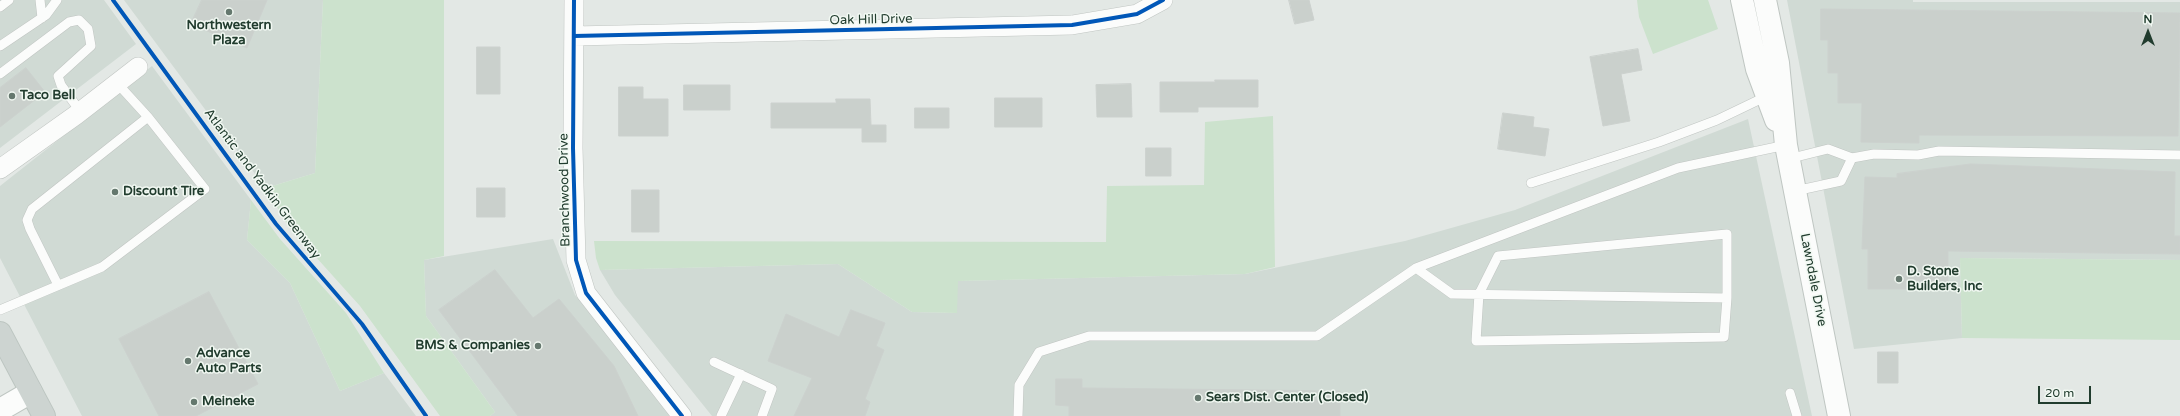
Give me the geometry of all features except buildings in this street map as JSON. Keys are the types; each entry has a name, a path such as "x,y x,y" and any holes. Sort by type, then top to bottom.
{"main road":[{"path":"1729,0 1757,69"},
{"name":"Lawndale Drive","path":"1742,0 1757,69 1787,152"},
{"name":"Lawndale Drive","path":"1765,0 1778,63 1787,152 1839,416"},
{"path":"1774,0 1778,63"},
{"path":"0,333 44,416"},
{"path":"0,410 31,392"}],"street":[{"name":"Branchwood Drive","path":"574,0 573,148 576,260 586,293 682,416"},
{"name":"Oak Hill Drive","path":"574,36 1072,25 1137,14 1163,0"},
{"path":"3,162 80,111 138,67"}],"lane":[{"path":"0,7 10,0"},
{"path":"40,0 42,18"},
{"path":"0,46 46,15 57,0"},
{"path":"0,74 69,22 79,20 88,28 92,46 58,76 60,85 80,111"},
{"path":"0,310 102,267 205,189 148,117 117,83"},
{"path":"1531,183 1659,142 1717,120 1767,96"},
{"path":"58,285 30,229 27,220 32,209 148,117"},
{"path":"1018,416 1019,385 1039,352 1089,336 1317,336 1416,268 1678,168 1787,152 1828,149 1852,158 1874,154 1918,155 1940,152 2180,155"},
{"path":"1795,191 1841,181 1852,158"},
{"path":"1726,234 1727,298 1724,337 1476,341 1479,294 1498,256 1726,234"},
{"path":"1416,268 1452,294 1727,298"},
{"path":"714,362 772,389 762,416"},
{"path":"721,416 741,374"},
{"path":"1790,393 1797,416"}],"shaded area":[{"path":"0,0 104,0 136,44 0,148"},
{"name":"Northwestern Plaza","path":"124,0 323,0 315,173 266,188 207,112"},
{"path":"1787,0 1913,0 1913,2 2180,2 2180,260 1960,258 1962,338 1854,349"},
{"path":"152,66 251,200 247,240 290,283 340,391 384,373 416,416 82,416 0,258 0,186"},
{"path":"1748,119 1812,416 712,416 615,295 600,270 838,264 912,312 957,313 957,281 1245,274 1405,241 1515,210"},
{"path":"553,239 575,295 672,416 490,416 495,412 426,316 424,260"}],"green space":[{"path":"323,0 444,0 444,256 424,260 426,316 495,412 490,416 440,416 360,306 288,226 266,188 315,173"},
{"path":"1637,0 1708,0 1718,29 1653,54 1639,17"},
{"path":"1273,116 1275,267 1245,274 958,281 957,313 912,312 838,264 600,270 596,258 594,241 1106,242 1107,186 1204,185 1205,122"},
{"path":"251,200 280,239 346,313 384,373 340,391 290,283 247,240"},
{"path":"1960,258 2180,260 2180,340 1962,338"}],"cycle path":[{"name":"Atlantic and Yadkin Greenway","path":"113,0 276,224 362,324 426,416"},
{"path":"574,0 573,148 576,260 586,293 682,416"},
{"path":"574,36 1072,25 1137,14 1163,0"}],"place":[{"name":"Northwestern Plaza","path":"229,12"},
{"name":"Taco Bell","path":"12,96"},
{"name":"Discount Tire","path":"115,192"},
{"name":"D. Stone Builders, Inc","path":"1899,279"},
{"name":"BMS & Companies","path":"538,346"},
{"name":"Advance Auto Parts","path":"188,361"},
{"name":"Sears Dist. Center (Closed)","path":"1198,398"},
{"name":"Meineke","path":"194,402"}]}
